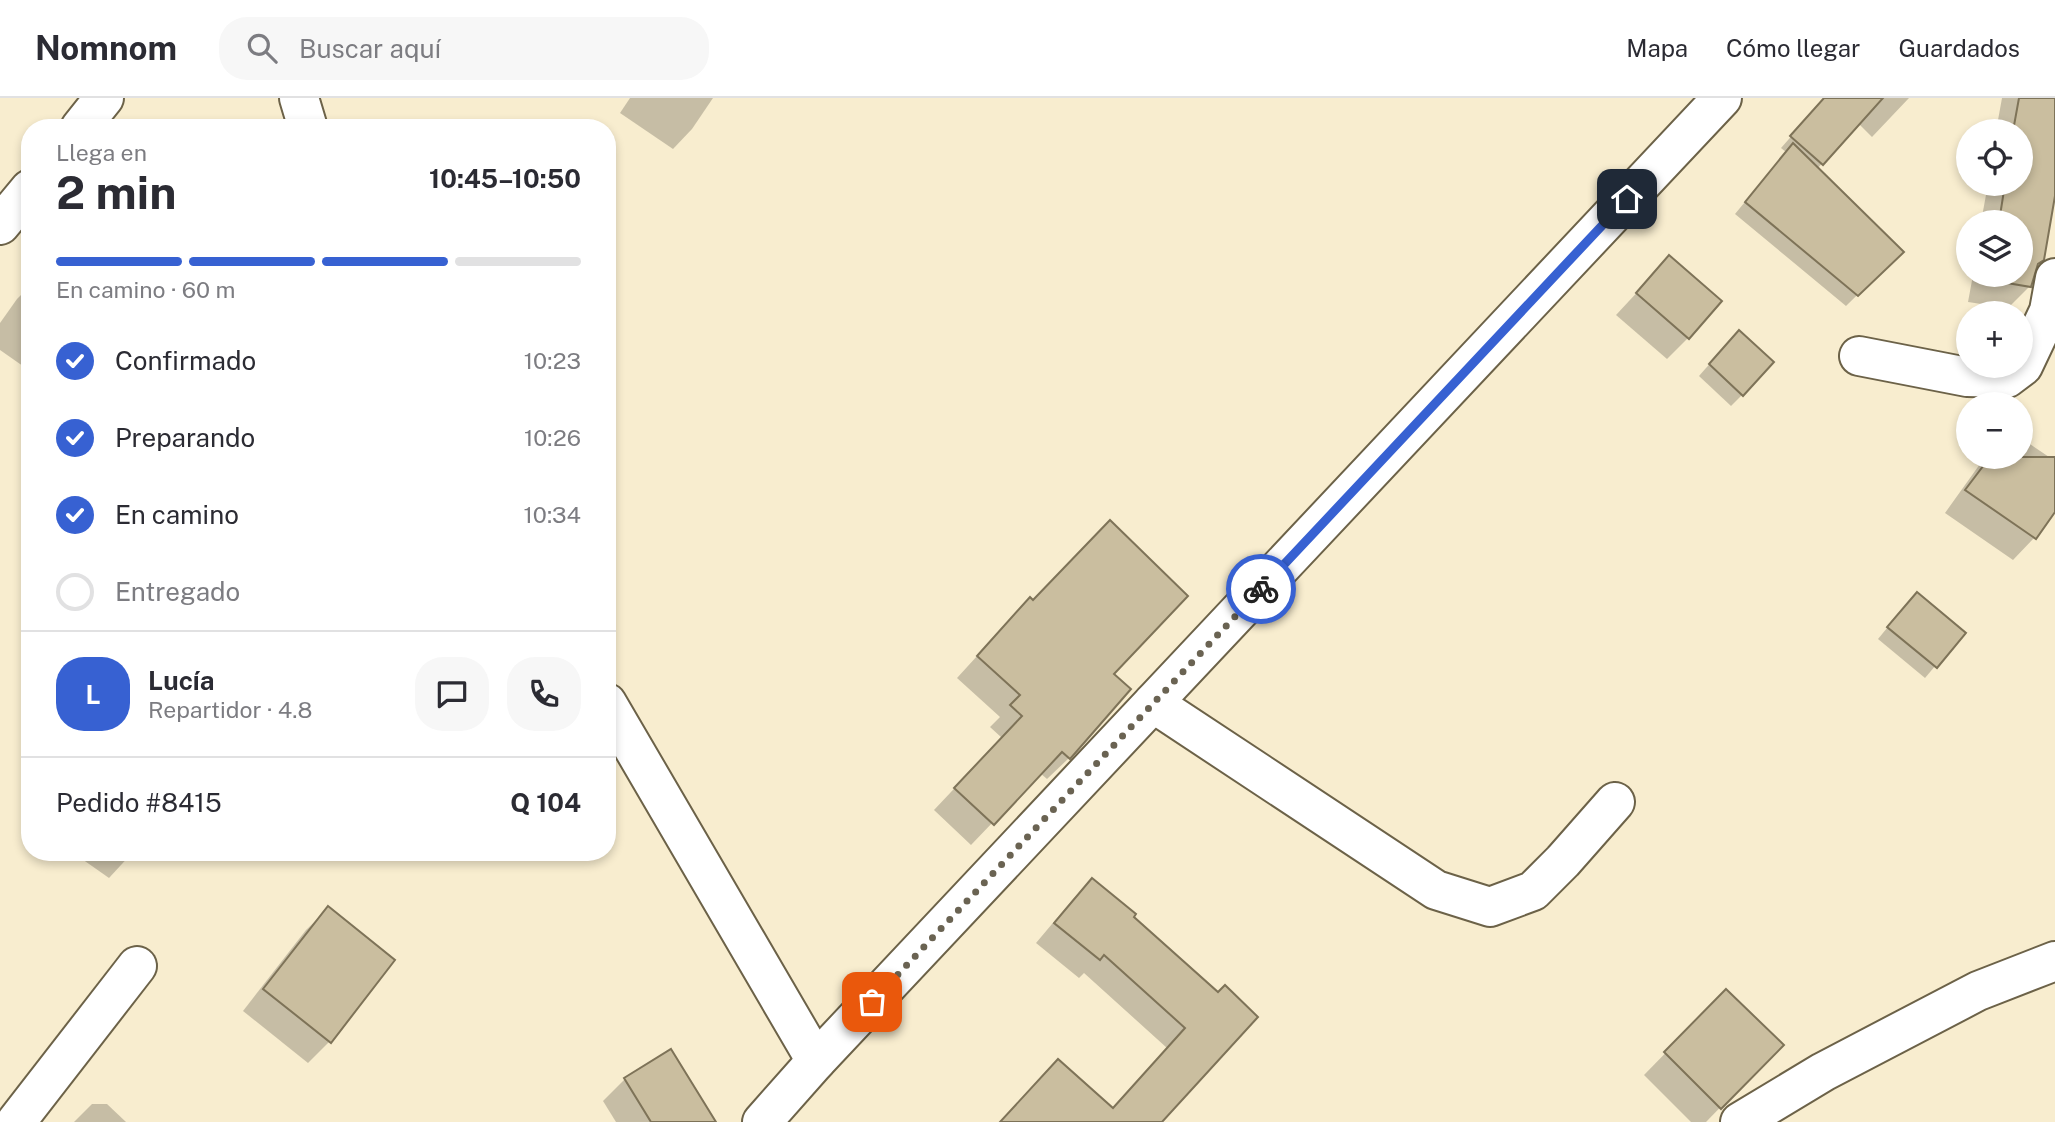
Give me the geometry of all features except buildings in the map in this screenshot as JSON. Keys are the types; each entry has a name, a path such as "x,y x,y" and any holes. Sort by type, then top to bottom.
{"street":[{"path":"87,119 104,98"},
{"path":"299,98 305,119"},
{"path":"762,1122 816,1061 1721,98"},
{"path":"0,225 21,200"},
{"path":"1859,356 1967,377 2007,378 2023,366 2049,311 2055,278"},
{"path":"1153,703 1436,890 1490,907 1532,891 1563,862 1615,802"},
{"path":"616,718 816,1061"},
{"path":"1740,1122 1823,1072 1978,991 2055,961"},
{"path":"16,1122 137,966"}],"way so far":[{"path":"872,1002 1261,589"}],"route":[{"path":"1261,589 1627,199"}]}
